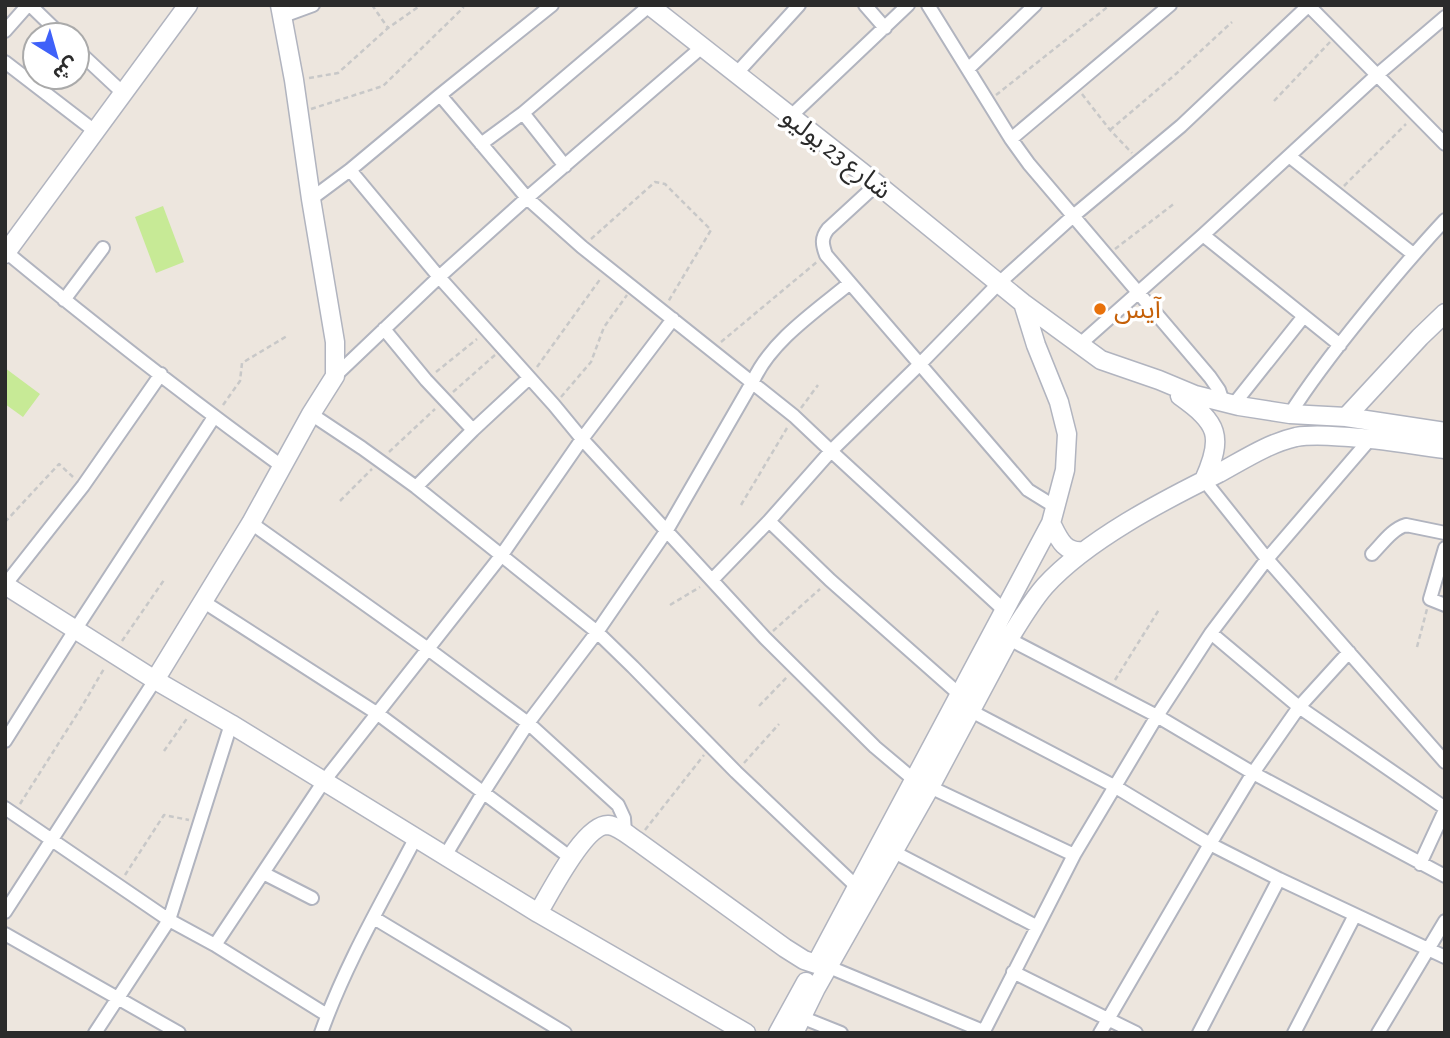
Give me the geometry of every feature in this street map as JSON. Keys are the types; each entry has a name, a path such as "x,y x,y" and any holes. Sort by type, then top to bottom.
{"street":[{"path":"5,31 29,5 46,21"},
{"path":"188,5 6,252 214,417 283,467"},
{"path":"313,5 282,11 335,342 335,376"},
{"path":"311,199 552,5"},
{"path":"481,144 523,114 649,5"},
{"name":"شارع 23 يوليو","path":"649,5 1079,345 1101,360 1159,380"},
{"path":"736,74 799,5"},
{"path":"865,5 885,28"},
{"path":"791,116 908,5"},
{"path":"928,5 1011,139 1072,216 1210,377 1228,403"},
{"path":"968,69 1035,5"},
{"path":"1011,139 1170,5"},
{"path":"712,580 831,452 999,283 1072,216 1181,126 1309,5 1445,144"},
{"path":"1079,345 1377,75 1445,17"},
{"path":"5,912 204,602 335,376 527,198 702,47"},
{"path":"5,62 96,132"},
{"path":"91,63 123,93"},
{"path":"440,95 527,198 582,247 794,416 1005,611"},
{"path":"523,114 565,166"},
{"path":"1289,156 1413,254"},
{"path":"350,170 439,277 582,439 765,638 875,747 913,779 1074,855"},
{"path":"877,184 823,235 826,255 1028,490 1052,514 1066,548 1077,552 1084,551"},
{"path":"1290,414 1340,345 1413,254 1445,220"},
{"path":"1203,235 1340,345"},
{"path":"64,300 103,248"},
{"path":"445,856 528,723 597,632 667,530 759,368 775,348 850,283"},
{"path":"841,1033 797,1025 857,887 1005,611 1052,514 1065,470 1065,421 1023,303"},
{"path":"1346,417 1445,313"},
{"path":"215,945 324,781 501,556 668,315"},
{"path":"1228,403 1304,316"},
{"path":"384,329 426,380 473,430"},
{"path":"161,374 83,486 5,585 538,914 746,1033"},
{"path":"416,487 529,378"},
{"path":"1159,380 1195,395 1228,403 1290,414 1346,417 1445,432"},
{"path":"1159,380 1201,410 1212,424 1216,441 1204,480"},
{"path":"311,414 416,487 597,632 736,772 857,887"},
{"path":"5,741 214,417"},
{"path":"778,1033 894,852 1022,616 1046,586 1084,551 1204,480 1273,445 1297,437 1324,435 1371,438 1445,449"},
{"path":"538,914 582,842 599,827 611,826 631,837 804,960 983,1032 1074,855 1157,716 1211,633 1267,559 1371,438"},
{"path":"1204,480 1267,559 1445,762"},
{"path":"769,521 830,580 959,694"},
{"path":"251,523 528,723 618,805 631,837"},
{"path":"1372,554 1401,526 1445,533"},
{"path":"1445,548 1430,599 1445,605"},
{"path":"204,602 377,714 571,858"},
{"path":"1211,633 1299,707 1445,809 1420,864"},
{"path":"1009,639 1157,716 1253,773 1445,876"},
{"path":"1100,1033 1253,773 1299,707 1349,652"},
{"path":"971,711 1114,786 1210,844 1445,957"},
{"path":"95,1033 169,920 231,724"},
{"path":"10,811 169,920 215,945 327,1015"},
{"path":"321,1033 373,918 415,839"},
{"path":"894,852 1036,926"},
{"path":"263,873 312,898"},
{"path":"1199,1033 1279,879"},
{"path":"1294,1033 1355,915"},
{"path":"373,918 565,1033"},
{"path":"1378,1033 1445,921"},
{"path":"5,934 179,1033"},
{"path":"1013,971 1136,1033"}],"path":[{"path":"372,5 388,28"},
{"path":"294,80 338,73 388,28 422,5"},
{"path":"298,114 383,86 464,8 463,5"},
{"path":"988,102 1110,5"},
{"path":"1110,130 1232,22"},
{"path":"1274,101 1337,35"},
{"path":"1076,86 1110,130 1139,160"},
{"path":"1337,194 1415,115"},
{"path":"582,247 655,182 665,184 711,230 668,315"},
{"path":"1107,255 1175,203"},
{"path":"712,350 826,255"},
{"path":"529,378 609,267"},
{"path":"554,405 592,362 604,327 633,287"},
{"path":"426,380 488,331"},
{"path":"214,417 240,380 242,363 287,336"},
{"path":"340,501 444,400 503,348"},
{"path":"741,505 794,416 818,385"},
{"path":"5,522 59,464 83,486"},
{"path":"10,811 164,580"},
{"path":"670,605 712,580"},
{"path":"765,638 830,580"},
{"path":"1417,647 1430,599"},
{"path":"1108,691 1160,608"},
{"path":"759,706 796,669"},
{"path":"164,751 196,705"},
{"path":"736,772 779,724"},
{"path":"631,837 711,746"},
{"path":"119,884 164,815 199,822"}],"green space":[{"path":"163,206 184,262 156,273 135,217"},
{"path":"5,368 40,394 23,417 5,404"}],"place":[{"name":"آيس","path":"1100,309"}]}
